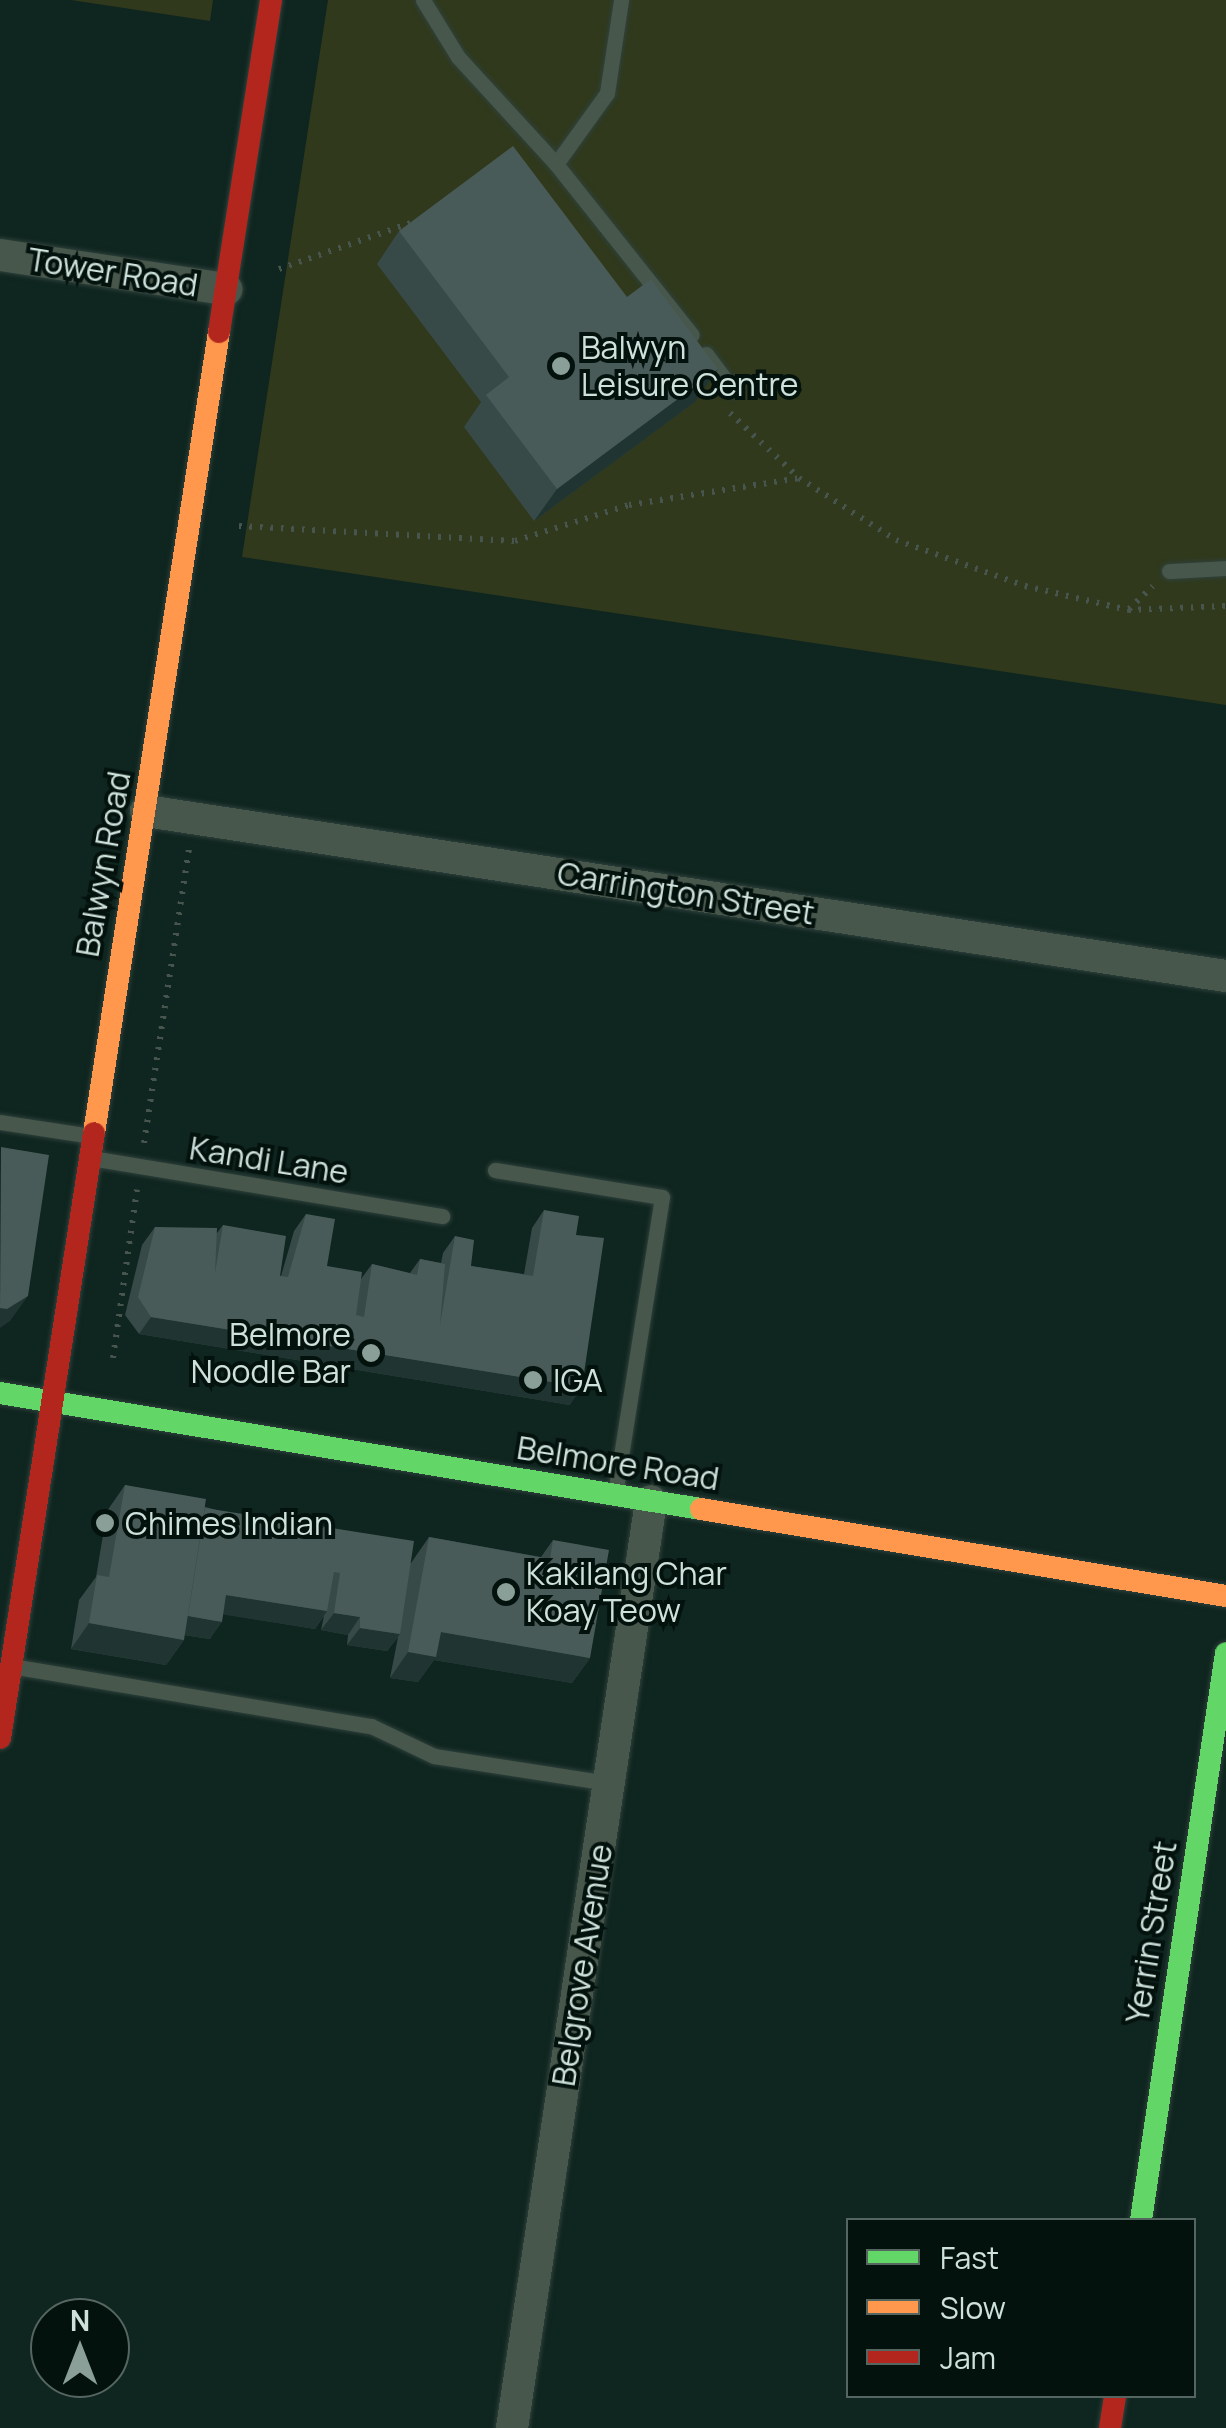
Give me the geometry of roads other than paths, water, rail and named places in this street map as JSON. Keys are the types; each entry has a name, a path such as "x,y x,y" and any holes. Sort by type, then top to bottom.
{"main road":[{"name":"Balwyn Road","path":"0,1738 271,0"},
{"name":"Belmore Road","path":"0,1394 1226,1596"},
{"name":"Yerrin Street","path":"1141,2218 1226,1653"},
{"path":"1110,2428 1115,2398"}],"street":[{"name":"Tower Road","path":"0,255 226,289"},
{"name":"Carrington Street","path":"146,811 1226,976"},
{"name":"Belgrove Avenue","path":"512,2428 651,1501"}],"lane":[{"path":"424,0 458,57 556,164 733,390"},
{"path":"556,164 607,93 621,0"},
{"path":"1168,571 1226,568"},
{"name":"Kandi Lane","path":"0,1122 90,1147 140,1167 442,1216"},
{"path":"495,1170 662,1197 615,1495"},
{"path":"11,1666 371,1726 434,1756 609,1783"}],"place":[{"name":"Balwyn Leisure Centre","path":"561,366"},
{"name":"Belmore Noodle Bar","path":"371,1353"},
{"name":"IGA","path":"533,1380"},
{"name":"Chimes Indian","path":"105,1523"},
{"name":"Kakilang Char Koay Teow","path":"506,1592"}]}
